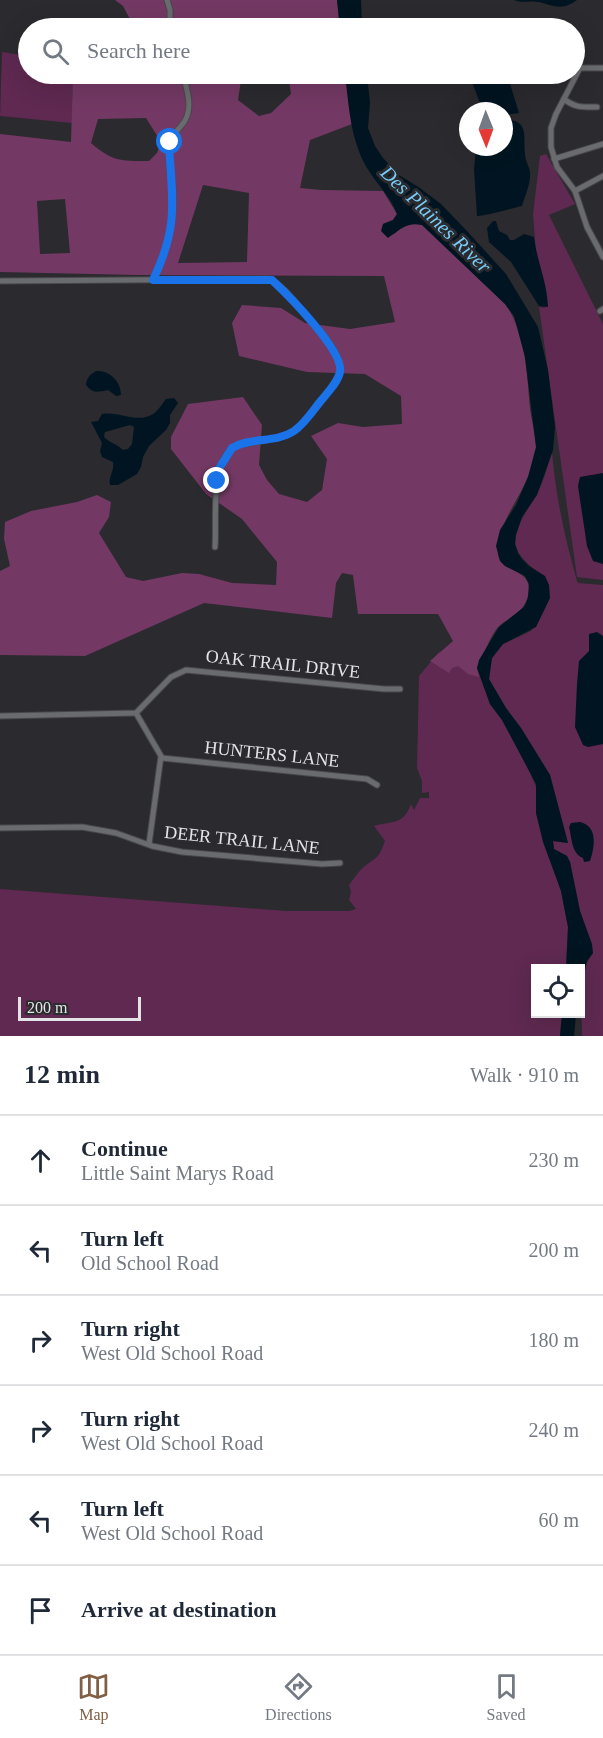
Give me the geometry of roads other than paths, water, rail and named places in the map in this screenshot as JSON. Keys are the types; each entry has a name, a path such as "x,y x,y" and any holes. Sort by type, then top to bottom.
{"street":[{"path":"167,0 170,18"},
{"path":"585,68 603,68"},
{"path":"153,280 169,239 172,224 173,194 169,147 188,112 189,101 185,84"},
{"path":"572,84 551,128 554,159 561,174 574,191 587,227 603,257"},
{"path":"564,99 573,106 597,107"},
{"path":"554,159 603,144"},
{"path":"574,191 603,176"},
{"path":"0,281 268,279 286,293 320,331 333,351 340,370 329,391 307,419 293,431 236,445 229,451 218,470 215,547"},
{"name":"OAK TRAIL DRIVE","path":"136,713 171,677 186,670 400,689"},
{"path":"0,716 136,713 162,758 150,844"},
{"name":"HUNTERS LANE","path":"162,758 367,779 377,784"},
{"name":"DEER TRAIL LANE","path":"0,828 82,827 116,833 150,844 196,854 322,864 339,862"}],"water":[{"path":"337,0 361,0 362,18 339,18"},
{"path":"514,0 577,0 567,6 558,7 539,2"},
{"name":"Des Plaines River","path":"346,84 368,84 370,103 368,128 383,158 399,175 441,204 466,230 506,274 538,327 548,370 555,427 553,450 537,495 522,517 515,544 522,559 545,576 549,585 550,598 536,627 503,644 492,658 489,679 550,775 568,843 553,841 554,849 567,856 570,862 580,911 592,944 593,953 587,961 585,970 585,964 566,964 568,927 561,891 543,842 536,813 536,784 502,720 490,704 477,668 479,660 499,627 524,607 528,598 529,584 525,576 500,561 496,546 500,530 516,505 528,477 536,447 525,357 514,316 505,304 422,225 407,226 388,238 381,231 383,224 393,220 397,214 367,168 357,146 351,122"},
{"path":"473,84 510,84 519,113 513,114 513,102 480,102"},
{"path":"513,120 522,126 530,181 522,206 477,216 475,156 513,156"},
{"path":"493,221 496,221 499,231 507,235 510,240 524,234 534,237 548,307 539,306 511,262 489,242 487,228"},
{"path":"96,371 110,374 117,381 121,395 116,396 108,390 96,392 91,390 86,385 90,375"},
{"path":"174,398 178,403 170,415 170,423 166,430 149,446 137,474 118,485 110,485 113,462 102,457 100,451 102,443 91,422 98,421 102,414 147,417 157,411 166,399","holes":["130,425 134,427 132,444 128,449 123,450 104,437 105,432"]},
{"path":"603,473 603,564 593,561 587,546 578,486 580,477"},
{"path":"597,632 603,636 603,744 588,747 583,745 575,727 577,684 579,661 589,651 589,634"},
{"path":"580,822 590,828 594,838 590,861 584,862 583,858 576,853 573,845 569,827 571,823"},
{"path":"562,1018 576,1018 574,1036 560,1036"}]}
